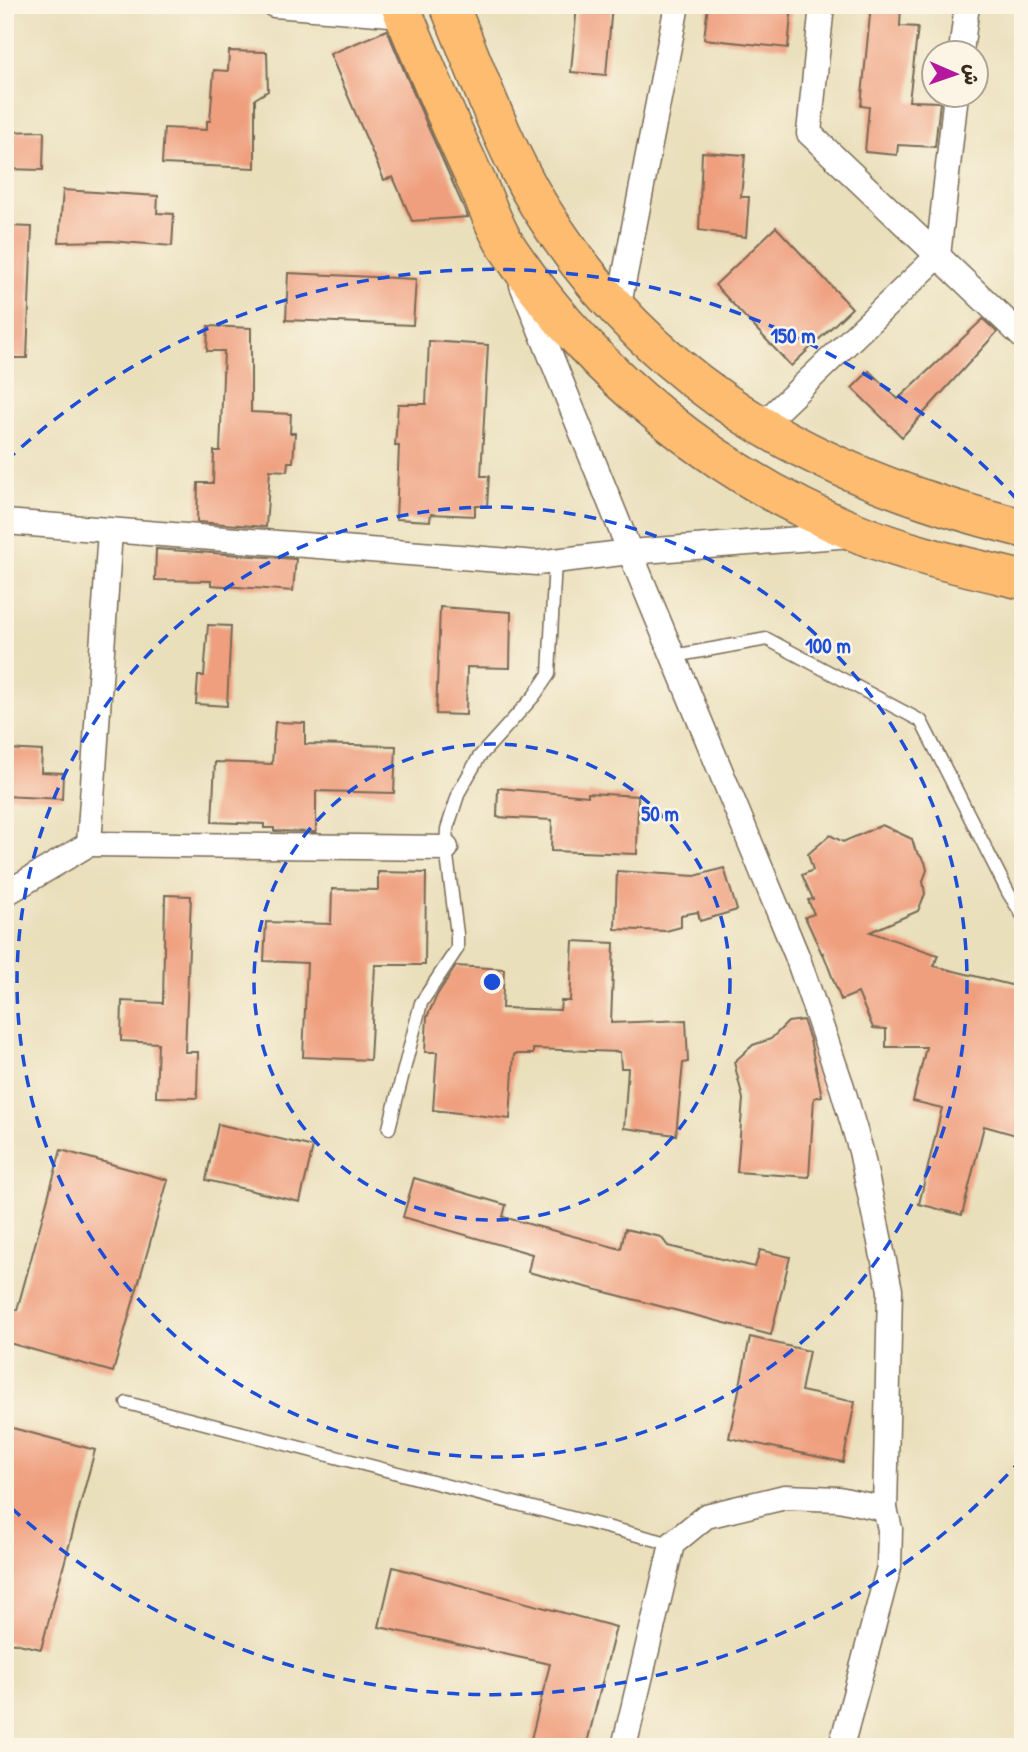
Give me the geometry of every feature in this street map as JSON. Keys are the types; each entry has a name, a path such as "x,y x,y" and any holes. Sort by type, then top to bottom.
{"main road":[{"path":"449,5 516,163 562,240 618,310 685,374 722,402 827,462 895,491 965,514 1023,528"},
{"path":"402,10 506,246 562,320 626,387 697,445 776,495 859,534 934,559 1023,580"}],"street":[{"path":"274,5 402,10"},
{"path":"618,310 677,5"},
{"path":"822,5 809,133 1023,337"},
{"path":"963,38 967,5"},
{"path":"761,426 938,256 954,108"},
{"path":"506,246 629,552 797,956 842,1087 861,1152 890,1290 885,1509 890,1529 889,1567 841,1747"},
{"path":"5,522 537,563 629,552 859,534"},
{"path":"89,844 110,531"},
{"path":"5,894 89,844 446,848"},
{"path":"624,1747 672,1544 706,1516 785,1497 839,1499 885,1509"}],"lane":[{"path":"388,1128 421,1003 457,949 446,848 447,829 459,792 479,757 534,696 549,674 555,561"},
{"path":"674,656 767,639 921,721 1009,894 1023,916"},
{"path":"127,1403 672,1544"}],"building":[{"path":"577,5 612,5 606,75 571,72"},
{"path":"708,5 792,5 788,48 704,39"},
{"path":"871,5 901,5 900,26 918,27 909,101 920,101 920,108 939,108 935,147 898,145 897,155 865,152 869,107 861,106"},
{"path":"387,30 468,217 412,221 393,177 384,180 330,54"},
{"path":"229,51 267,52 268,91 255,99 255,168 162,164 164,128 207,130 214,70 228,71"},
{"path":"44,131 43,170 5,169 5,132"},
{"path":"702,152 745,155 741,197 749,197 746,237 699,230"},
{"path":"63,190 158,196 157,213 174,214 172,246 110,241 59,242"},
{"path":"5,226 32,227 27,358 5,358"},
{"path":"776,227 852,308 791,366 715,285"},
{"path":"288,273 416,279 413,325 286,320"},
{"path":"983,319 997,332 902,437 852,388 869,371 898,399"},
{"path":"208,326 251,328 251,412 291,414 290,433 295,433 293,462 288,462 287,471 270,470 266,527 197,522 198,483 213,483 214,451 220,451 224,351 207,351"},
{"path":"429,341 488,345 481,476 489,476 487,506 475,506 475,516 431,514 430,521 396,519 399,446 395,446 398,404 426,404"},
{"path":"156,549 296,559 293,591 211,585 211,581 155,580"},
{"path":"440,607 511,612 510,668 467,667 466,715 436,714"},
{"path":"208,625 231,626 227,706 196,704 198,676 204,676"},
{"path":"275,722 305,723 305,744 396,746 394,793 316,791 316,832 274,831 274,828 264,828 264,824 212,822 215,762 272,764"},
{"path":"5,749 42,751 41,772 63,773 62,799 5,796"},
{"path":"498,788 588,796 588,793 638,796 637,854 551,851 552,820 497,817"},
{"path":"882,825 912,839 927,870 923,881 925,894 918,911 870,932 938,955 934,966 1023,988 1023,1137 984,1126 962,1215 919,1204 942,1108 913,1101 926,1047 886,1047 886,1029 873,1028 858,993 841,1000 823,953 805,917 814,914 808,900 813,899 802,875 813,870 808,854 830,835 843,842"},
{"path":"724,868 737,910 700,921 698,912 681,915 681,927 666,931 615,929 617,871 695,876"},
{"path":"378,872 426,873 425,965 375,965 370,1060 303,1057 307,963 264,961 266,922 331,924 332,889 378,890"},
{"path":"165,895 191,896 185,1052 198,1052 197,1098 156,1097 158,1043 121,1041 122,1001 163,1003"},
{"path":"573,941 614,943 611,1023 686,1020 688,1062 683,1063 676,1135 624,1128 628,1068 621,1068 620,1052 533,1049 533,1054 514,1054 510,1119 433,1110 437,1052 425,1052 427,1017 437,995 456,966 504,969 502,1008 560,1010 561,1001 570,1001"},
{"path":"803,1020 822,1096 814,1098 809,1177 737,1172 743,1099 734,1062 753,1045 771,1039 788,1022"},
{"path":"218,1124 313,1147 300,1202 206,1180"},
{"path":"61,1150 168,1180 113,1372 5,1342 5,1307 17,1310"},
{"path":"414,1178 506,1205 503,1217 621,1249 625,1229 661,1237 668,1246 755,1267 760,1250 790,1257 771,1335 528,1272 532,1254 403,1217"},
{"path":"750,1337 809,1351 801,1391 855,1402 843,1462 729,1438"},
{"path":"5,1426 95,1450 41,1649 5,1641"},
{"path":"393,1567 616,1627 586,1747 529,1747 550,1664 379,1627"}]}
